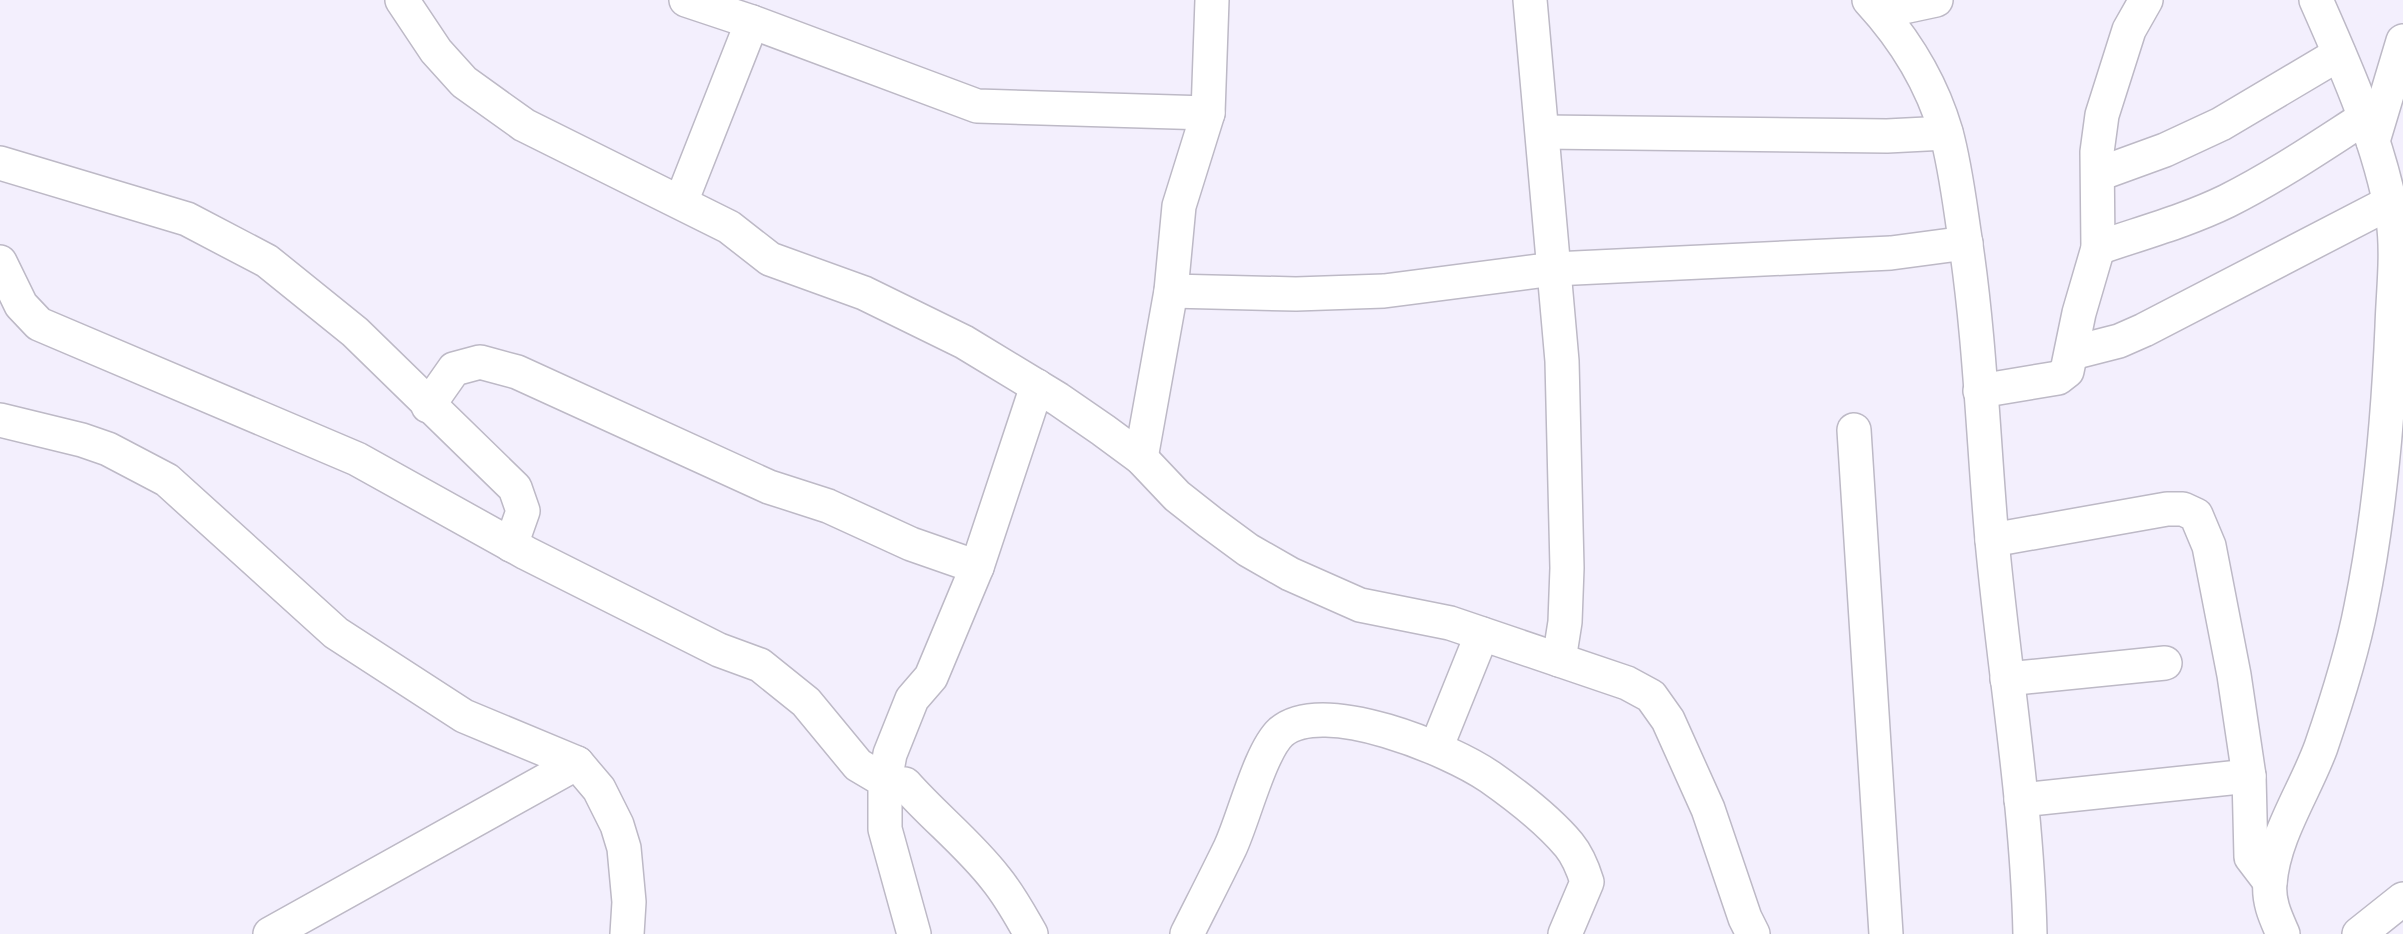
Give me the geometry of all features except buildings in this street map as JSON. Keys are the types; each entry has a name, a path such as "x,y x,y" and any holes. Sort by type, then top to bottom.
{"street":[{"path":"402,0 436,51 478,94 524,125 729,227 770,259 864,293 933,325 1037,386 1141,458 1177,496 1210,522 1248,550 1290,574 1360,605 1450,623 1627,682 1651,696 1662,709 1681,746 1707,809 1744,918 1753,934"},
{"path":"686,0 752,22 977,106 1208,113"},
{"path":"1141,458 1171,291 1179,206 1208,113 1212,0"},
{"path":"1530,0 1562,361 1567,568 1565,622 1559,660"},
{"path":"1874,6 1936,0"},
{"path":"1980,391 2062,376 2067,371 2079,313 2098,248 2097,152 2102,115 2126,38 2146,0"},
{"path":"2283,934 2272,906 2270,882 2281,838 2321,747 2361,610 2397,374 2395,212 2369,130 2316,0"},
{"path":"1874,6 1922,72 1946,133 1956,174 1975,305 1992,540 2021,800 2030,934"},
{"path":"681,202 752,22"},
{"path":"2098,248 2192,216 2226,201 2299,160 2369,130 2403,41"},
{"path":"2099,174 2165,150 2222,123 2339,54"},
{"path":"1543,132 1887,136 1946,133"},
{"path":"0,164 187,219 267,261 355,332 428,406 515,488 523,511 511,545"},
{"path":"2072,353 2120,341 2395,212"},
{"path":"1171,291 1296,294 1384,291 1554,269 1891,253 1966,243"},
{"path":"0,262 21,305 39,324 357,459 511,545 719,650 760,665 806,702 858,765 885,781 905,784 996,878 1031,934"},
{"path":"428,406 454,369 480,362 517,372 769,487 828,506 911,544 976,567"},
{"path":"914,934 885,829 885,781 890,754 912,699 932,676 976,567 1037,386"},
{"path":"0,420 100,446 167,480 336,633 464,716 577,763 599,789 617,825 624,848 629,902 627,934"},
{"path":"1854,430 1886,934"},
{"path":"1992,540 2167,509 2183,509 2196,515 2209,546 2234,675 2249,776 2251,857 2270,882"},
{"path":"1436,748 1482,634"},
{"path":"2007,679 2165,663"},
{"path":"1187,934 1230,847 1266,757 1281,732 1305,721 1341,720 1436,748 1488,776 1571,847 1581,865 1587,885 1565,934"},
{"path":"270,934 577,763"},
{"path":"2021,800 2249,776"},
{"path":"2360,934 2403,899"}]}
